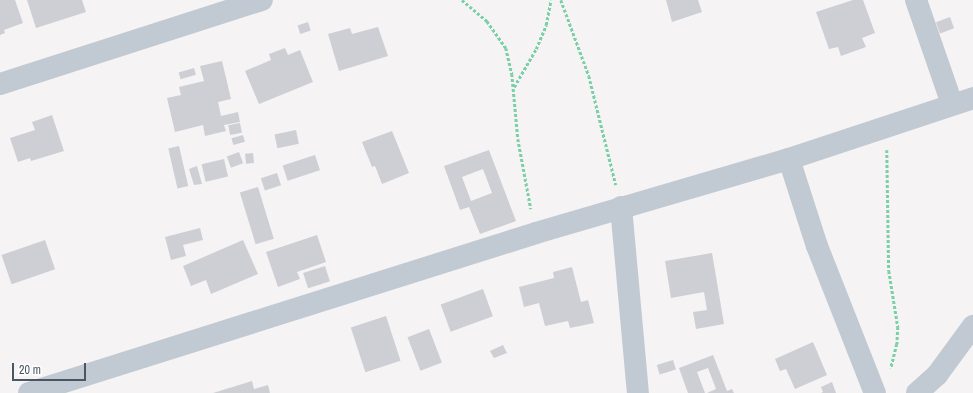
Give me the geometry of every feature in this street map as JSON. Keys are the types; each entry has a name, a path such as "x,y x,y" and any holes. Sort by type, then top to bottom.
{"street":[{"path":"0,84 262,0"},
{"path":"916,0 952,104"},
{"path":"29,393 536,233 789,158 973,98"},
{"path":"789,158 817,246 874,393"},
{"path":"621,207 638,393"},
{"path":"917,393 937,375 973,326"}],"path":[{"path":"462,0 487,21 506,48 514,88 522,167 536,233"},
{"path":"514,88 536,49 546,25 551,0"},
{"path":"561,0 589,76 621,207"},
{"path":"874,393 891,370 897,344 898,327 889,271 887,126"}],"building":[{"path":"0,0 15,0 23,23 4,30 5,33 0,35"},
{"path":"27,0 82,0 86,12 36,28"},
{"path":"666,0 698,0 702,12 672,22"},
{"path":"853,0 863,0 875,33 862,38 866,47 841,56 838,47 829,49 816,12"},
{"path":"950,17 954,28 940,33 936,22"},
{"path":"308,22 311,31 300,34 298,25"},
{"path":"378,27 388,56 339,71 328,34 350,28 352,34"},
{"path":"285,48 288,55 300,50 313,82 259,104 245,71 271,60 269,54"},
{"path":"222,61 231,99 218,102 221,116 238,112 240,122 224,125 226,131 205,136 203,125 175,132 167,98 181,95 179,87 204,81 200,66"},
{"path":"194,68 196,75 181,79 179,72"},
{"path":"52,115 64,151 31,161 30,158 18,162 10,138 35,130 32,122"},
{"path":"240,123 242,133 230,135 228,125"},
{"path":"296,130 299,144 277,148 274,135"},
{"path":"392,131 409,173 382,184 375,166 372,167 362,142"},
{"path":"243,135 245,142 233,145 231,138"},
{"path":"179,146 188,186 178,188 168,148"},
{"path":"489,150 516,221 480,234 469,207 460,210 444,166","holes":["483,169 492,193 471,201 462,177"]},
{"path":"239,152 243,163 231,168 227,156"},
{"path":"253,153 254,163 246,164 245,154"},
{"path":"315,155 320,170 288,181 283,166"},
{"path":"224,159 228,177 206,182 202,164"},
{"path":"197,166 202,184 194,185 189,169"},
{"path":"277,173 281,185 265,191 261,178"},
{"path":"258,187 274,239 256,244 240,193"},
{"path":"200,228 203,240 183,245 186,256 171,260 165,237"},
{"path":"317,235 326,262 297,272 300,279 278,287 266,252"},
{"path":"45,240 55,269 12,284 2,255"},
{"path":"243,240 258,274 211,294 206,280 191,286 183,266"},
{"path":"712,253 724,324 696,329 693,312 707,310 704,292 671,298 665,261"},
{"path":"325,266 330,281 308,288 303,273"},
{"path":"572,267 581,302 588,300 594,323 570,328 568,321 545,326 539,303 524,307 519,287 554,278 553,272"},
{"path":"483,289 493,316 451,332 441,304"},
{"path":"386,316 401,361 365,372 351,327"},
{"path":"429,329 442,363 420,371 408,337"},
{"path":"813,342 827,375 795,389 786,369 780,371 775,359"},
{"path":"503,345 507,353 494,358 490,351"},
{"path":"713,355 727,391 732,389 734,393 707,393 716,389 708,368 697,372 705,393 688,393 679,368"},
{"path":"673,360 676,370 660,375 657,365"},
{"path":"252,381 254,389 268,385 270,393 213,393"},
{"path":"832,382 836,393 821,393 823,392 821,387"}]}
